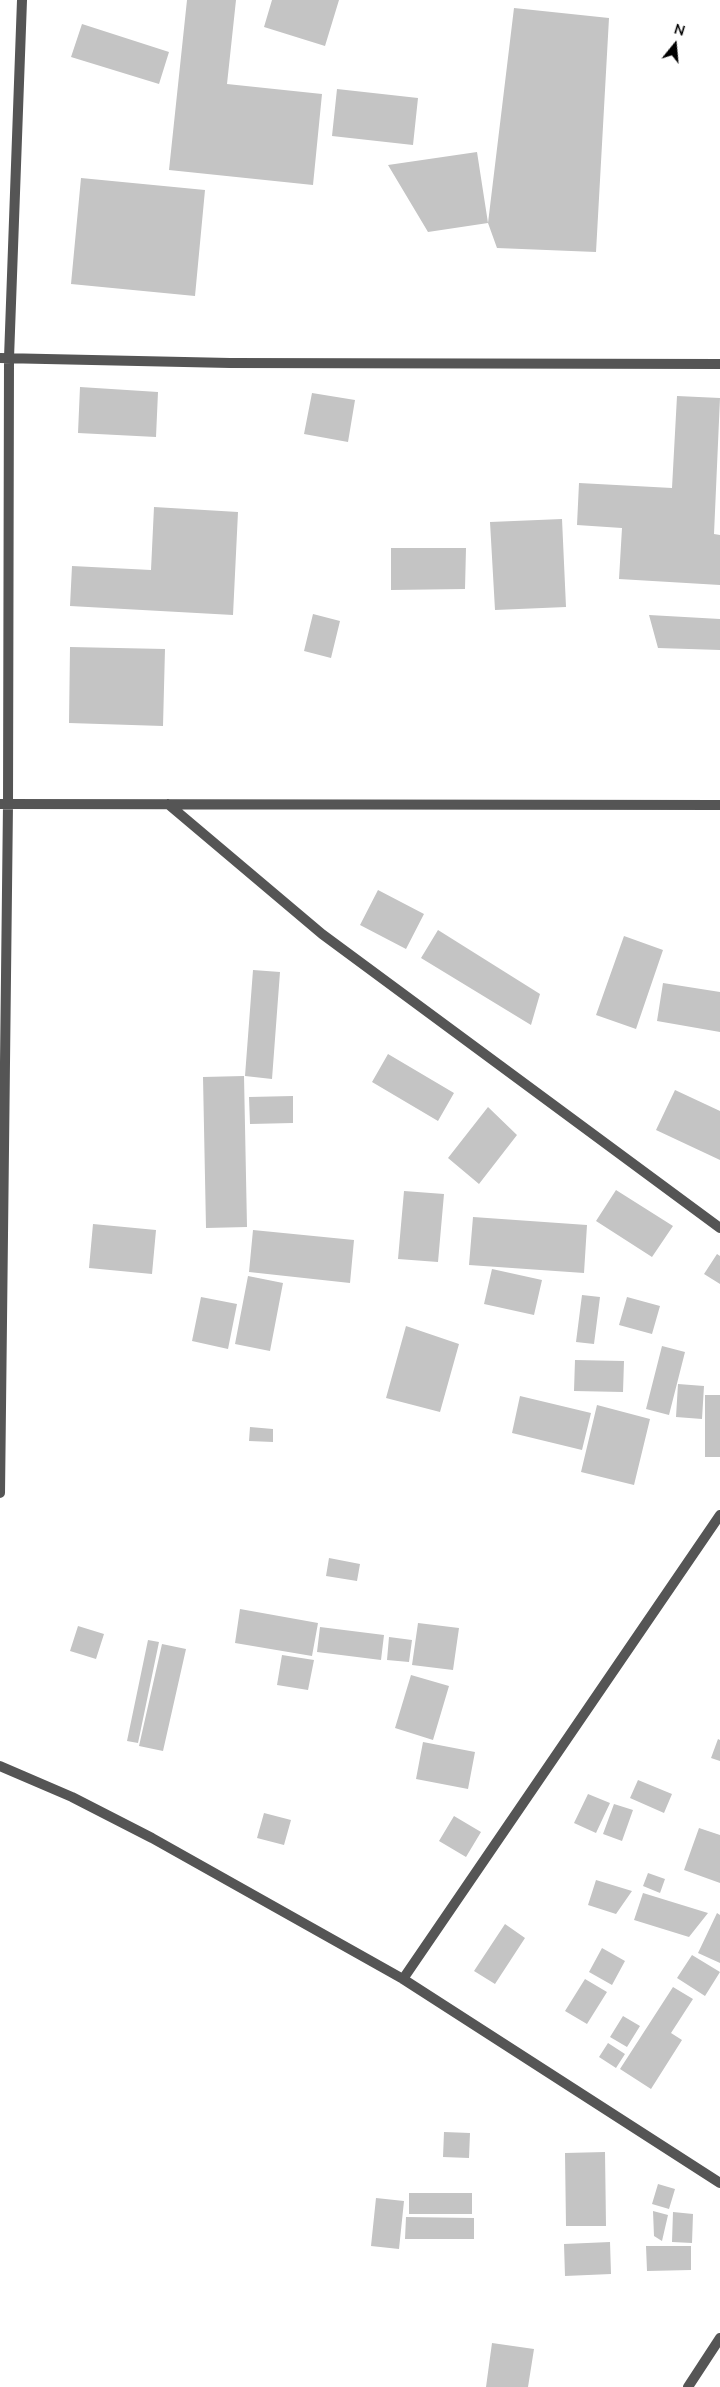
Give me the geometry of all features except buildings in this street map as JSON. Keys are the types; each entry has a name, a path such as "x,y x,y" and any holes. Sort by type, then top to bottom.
{"street":[{"path":"0,1493 5,358 22,0"},
{"path":"5,358 239,363 720,364"},
{"path":"4,804 720,805"},
{"path":"168,804 322,934 720,1228"},
{"path":"403,1979 720,1515"},
{"path":"0,1766 72,1797 152,1838 403,1979 720,2184"},
{"path":"688,2387 720,2338"}]}
